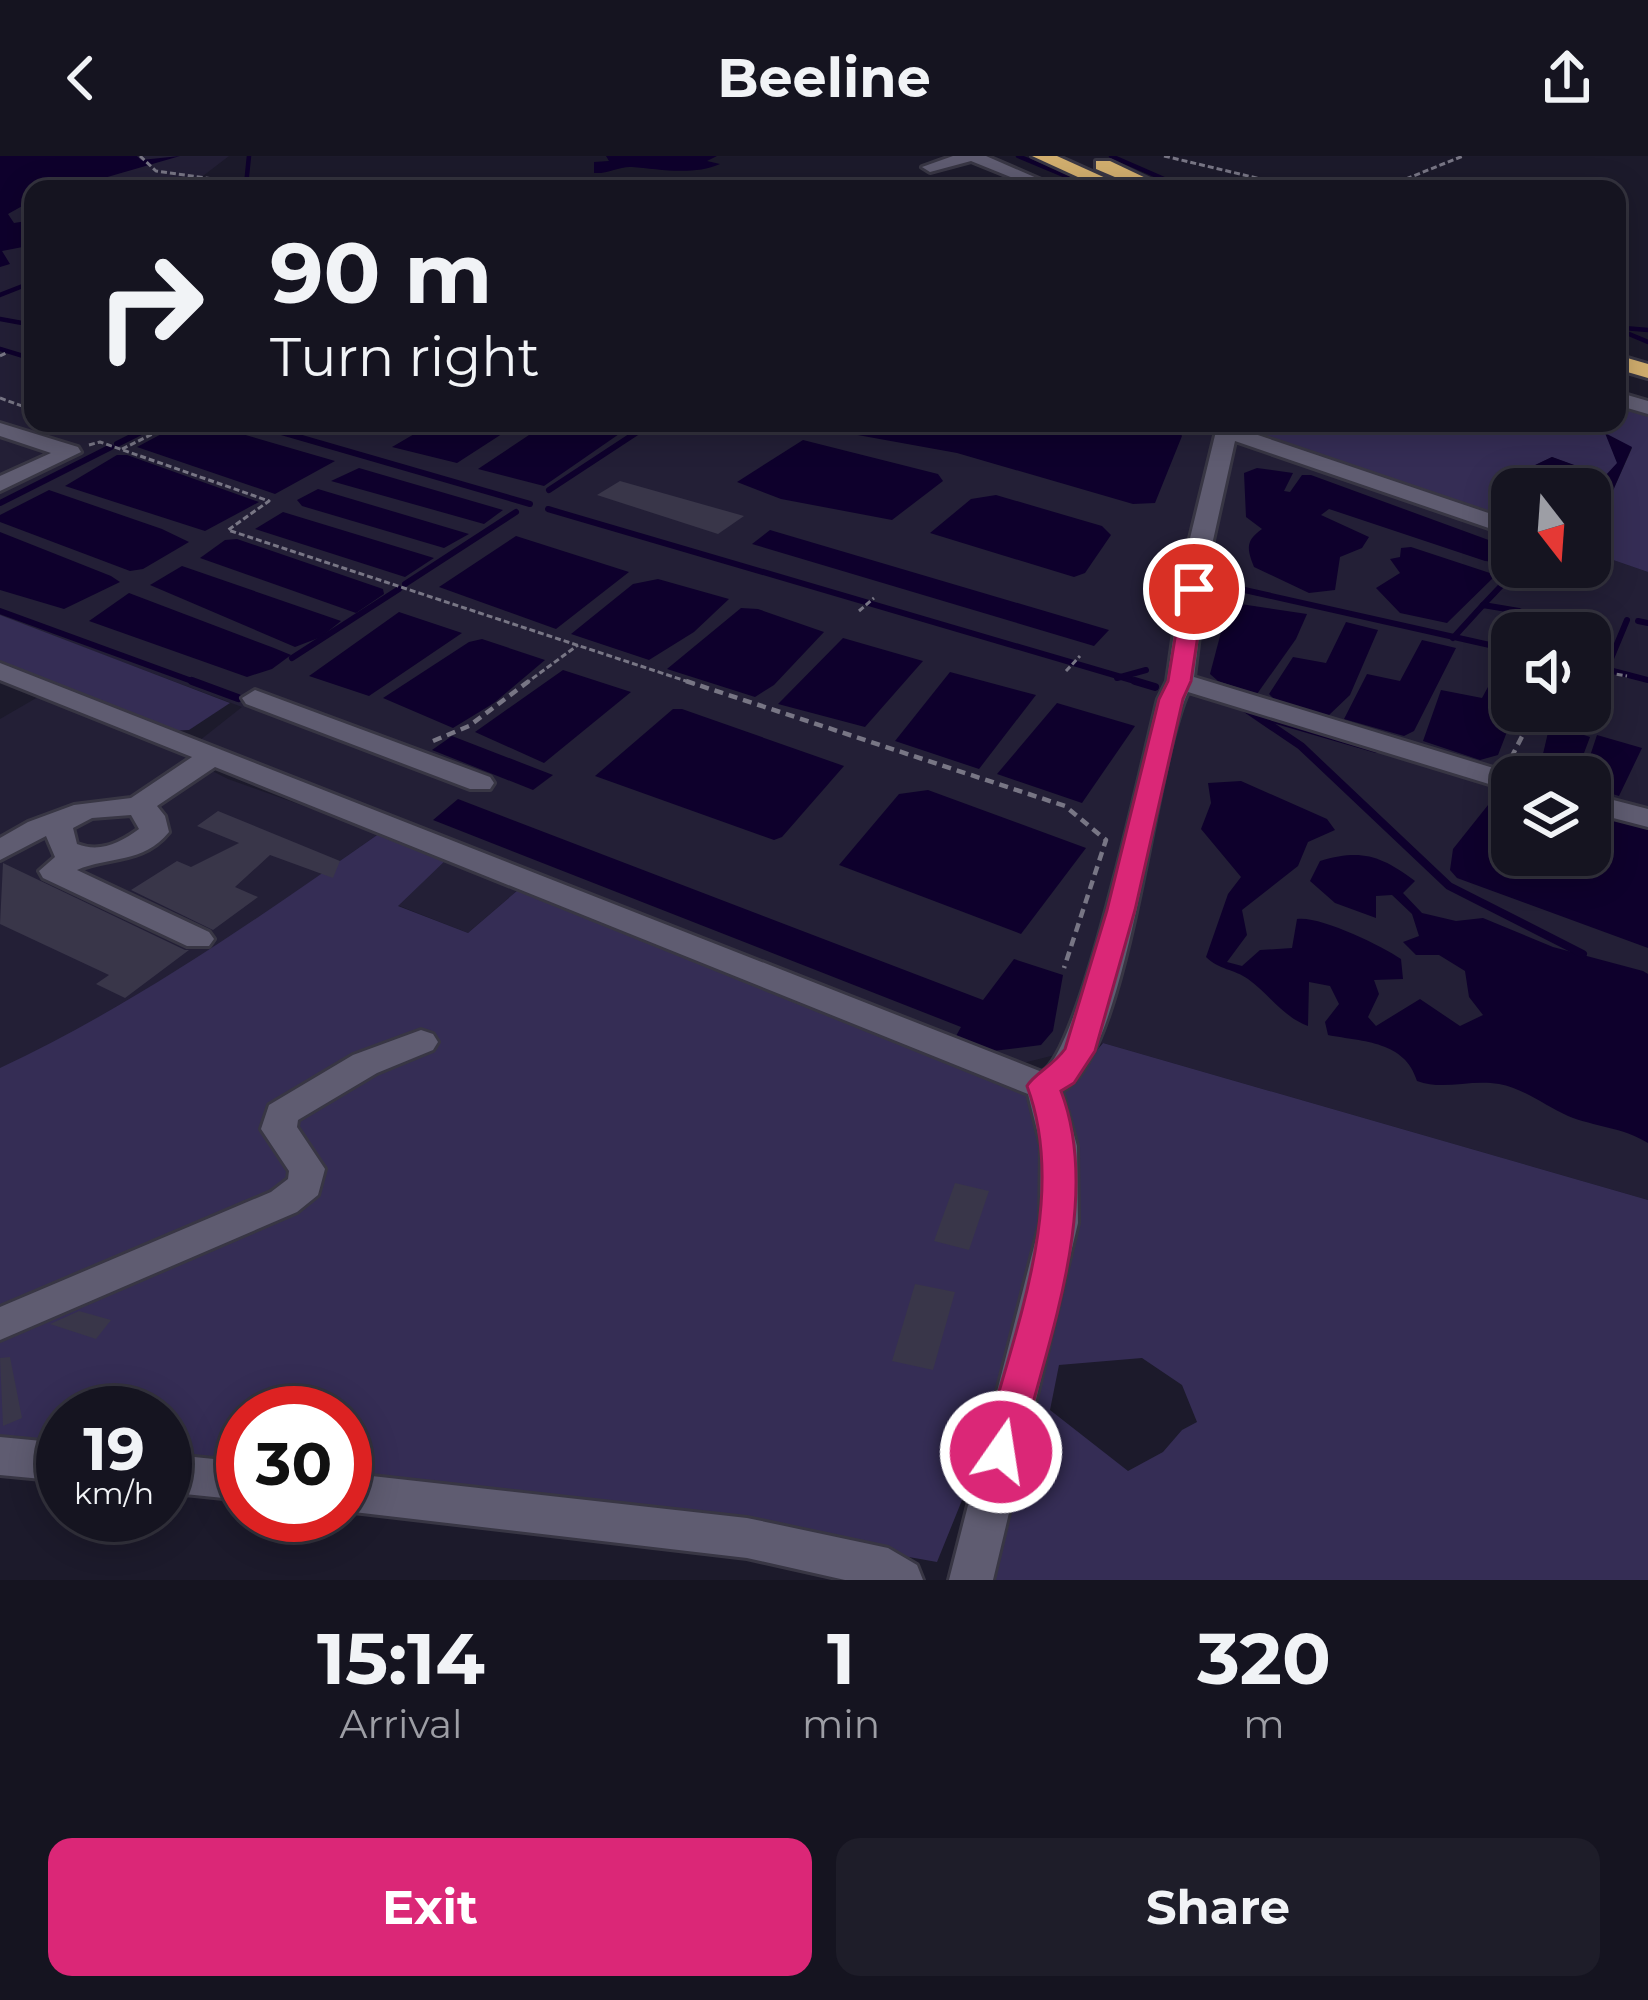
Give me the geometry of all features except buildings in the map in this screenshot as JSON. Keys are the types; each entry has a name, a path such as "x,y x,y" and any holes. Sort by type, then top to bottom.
{"highway":[{"path":"1041,156 1098,180"},
{"path":"1063,156 1115,180"},
{"path":"1084,156 1139,180"}],"street":[{"path":"929,167 972,156 1032,180"},
{"path":"0,429 70,452"},
{"path":"1043,1086 1063,1076 1080,1051 1121,910 1171,699 1180,681 1196,563 1226,432"},
{"path":"1241,432 1491,521"},
{"path":"0,484 70,452"},
{"path":"0,671 1043,1086 1055,1117 1059,1147 1059,1222 970,1580"},
{"path":"1180,681 1491,775"},
{"path":"327,743 247,704 480,783"},
{"path":"0,851 38,828 91,810 138,806 211,757"},
{"path":"64,819 58,826 63,849 88,859 135,848 154,832 151,816 138,806"},
{"path":"1611,808 1648,818"},
{"path":"77,856 54,871 198,940"},
{"path":"0,1324 284,1202 305,1185 307,1168 279,1129 281,1114 365,1064 421,1042"},
{"path":"0,1456 36,1459"},
{"path":"372,1495 747,1538 888,1568 902,1580"}],"path":[{"path":"140,156 156,171 221,180"},
{"path":"1164,156 1265,180"},
{"path":"1403,180 1463,156"},
{"path":"122,449 157,432"},
{"path":"70,452 100,442 269,501 228,525 228,530 1065,806 1106,840 1064,968"},
{"path":"860,611 874,598"},
{"path":"430,743 469,727 578,645"},
{"path":"1066,671 1080,656"},
{"path":"1611,673 1627,676"}],"shaded area":[{"path":"0,156 229,156 198,180 24,180 24,432 1236,432 1491,515 1491,588 1611,588 1611,559 1648,572 1648,1200 1103,1043 1015,1065 199,741 242,707 0,616"},
{"path":"0,156 137,156 141,160 180,156 97,180 24,180 24,205 8,214 14,223 24,221 24,247 2,251 10,264 0,267"},
{"path":"606,156 717,156 707,161 720,164 687,171 627,167 594,173 594,162 609,161"},
{"path":"1626,405 1648,411 1648,572 1611,559 1611,495 1632,448 1610,439 1618,464 1611,471 1581,468 1552,457 1529,468 1491,468 1491,515 1236,432 1626,432"},
{"path":"165,432 235,432 335,461 275,494 137,447"},
{"path":"418,432 505,432 457,463 392,447"},
{"path":"534,432 622,432 544,486 478,469"},
{"path":"841,432 1179,432 1182,436 1155,503 1133,504 957,453"},
{"path":"1605,433 1632,447 1611,495 1611,470 1617,463"},
{"path":"803,440 938,474 943,481 892,520 781,499 737,482"},
{"path":"117,455 259,502 205,531 65,486"},
{"path":"1552,457 1583,468 1529,468"},
{"path":"359,468 503,510 484,524 331,481"},
{"path":"1257,468 1293,473 1284,491 1290,492 1302,475 1311,475 1491,541 1491,562 1329,509 1321,515 1369,537 1362,548 1340,557 1335,590 1309,593 1254,567 1249,546 1262,529 1246,517 1244,473"},
{"path":"318,489 469,534 444,548 302,506 297,500"},
{"path":"49,490 189,542 143,569 130,571 0,522 0,515"},
{"path":"996,495 1102,526 1111,535 1085,573 1074,577 930,533 971,499"},
{"path":"283,512 434,558 405,577 255,529"},
{"path":"770,530 1109,630 1094,646 752,544"},
{"path":"0,532 120,582 64,609 0,590"},
{"path":"516,536 629,572 556,629 439,587"},
{"path":"237,539 383,589 384,594 356,613 200,558 225,540"},
{"path":"1411,547 1491,573 1491,580 1447,623 1400,613 1376,588 1400,573 1390,559 1400,557 1401,548"},
{"path":"182,566 341,621 321,637 295,647 150,585"},
{"path":"658,579 729,599 694,632 649,660 571,634 633,584"},
{"path":"129,593 291,655 272,669 247,677 89,621"},
{"path":"1234,603 1307,614 1296,639 1257,694 1210,674 1225,617"},
{"path":"741,608 758,609 824,632 774,685 755,697 667,669"},
{"path":"399,612 462,633 369,696 309,676"},
{"path":"0,615 230,703 189,730 168,731 0,667"},
{"path":"1346,622 1378,630 1350,695 1328,716 1276,701 1269,694 1293,657 1326,663"},
{"path":"843,638 923,661 865,727 778,704"},
{"path":"482,639 545,660 494,703 453,728 383,698 469,642"},
{"path":"1422,640 1456,648 1414,731 1404,736 1344,719 1367,674 1400,681"},
{"path":"563,670 631,692 544,763 475,732"},
{"path":"950,672 1036,695 979,769 895,741"},
{"path":"1491,681 1491,732 1507,732 1498,755 1480,760 1423,741 1441,690 1482,698"},
{"path":"38,697 167,748 228,779 380,833 213,950 0,1075 0,719"},
{"path":"1057,703 1135,726 1082,803 997,774"},
{"path":"673,709 844,766 782,837 774,840 595,776"},
{"path":"1548,732 1590,737 1583,756 1543,756"},
{"path":"1597,735 1642,748 1619,796 1611,794 1611,756 1590,756"},
{"path":"452,736 553,775 533,790 432,750"},
{"path":"1241,781 1327,819 1335,830 1308,842 1298,866 1242,910 1247,935 1227,962 1242,966 1260,950 1292,948 1297,919 1307,919 1365,939 1401,959 1403,979 1374,980 1379,994 1368,1017 1376,1026 1420,999 1460,1026 1483,1015 1469,997 1465,971 1439,955 1416,955 1403,942 1419,936 1412,914 1392,895 1376,896 1376,918 1335,903 1310,881 1320,861 1359,855 1391,865 1415,881 1403,893 1422,913 1456,921 1483,918 1553,947 1643,971 1648,974 1648,1143 1568,1116 1508,1086 1417,1081 1393,1051 1328,1035 1325,1022 1339,1004 1330,986 1309,982 1308,1026 1248,979 1206,957 1228,894 1241,877 1201,829 1211,803 1208,783"},
{"path":"928,790 1086,848 1021,934 839,865 899,794"},
{"path":"458,799 983,1000 1014,959 1063,975 1053,1031 1041,1045 993,1051 956,1036 961,1027 433,820"},
{"path":"1491,801 1491,876 1611,876 1611,812 1648,822 1648,948 1457,878 1450,870 1453,849"},
{"path":"380,833 448,858 398,906 468,933 518,890 1034,1094 1051,1172 1007,1389 937,1562 689,1518 372,1480 372,1386 216,1386 216,1462 192,1459 192,1386 36,1386 36,1441 0,1437 0,1068 148,988"},
{"path":"448,858 518,890 468,933 397,905"},
{"path":"1103,1043 1648,1200 1648,1580 991,1580 1038,1313 1057,1099","holes":["1142,1358 1182,1385 1197,1422 1182,1430 1163,1452 1128,1471 1050,1410 1059,1365"]}],"waterway":[{"path":"247,180 249,156"},
{"path":"1018,156 1075,180"},
{"path":"1111,156 1166,180"},
{"path":"0,295 24,286"},
{"path":"0,319 24,323"},
{"path":"1626,328 1648,330"},
{"path":"1626,333 1648,342"},
{"path":"0,349 24,356"},
{"path":"117,444 141,432"},
{"path":"281,432 530,504"},
{"path":"549,490 637,432"},
{"path":"0,503 111,447"},
{"path":"548,509 1121,677"},
{"path":"405,584 516,512"},
{"path":"1200,604 1216,587"},
{"path":"1231,587 1454,637"},
{"path":"1483,605 1499,588"},
{"path":"292,658 399,589"},
{"path":"1454,637 1483,605"},
{"path":"1483,605 1519,611"},
{"path":"0,611 200,684"},
{"path":"1611,658 1627,620"},
{"path":"1638,621 1648,623"},
{"path":"1454,637 1491,645"},
{"path":"1121,677 1146,670"},
{"path":"1611,670 1648,680"},
{"path":"1117,678 1121,677"},
{"path":"1121,677 1145,684"},
{"path":"192,681 238,698"},
{"path":"1135,681 1145,684"},
{"path":"1145,684 1155,687"},
{"path":"1245,708 1301,746 1449,886 1583,954"},
{"path":"1270,718 1376,749"}],"route":[{"path":"1001,1452 1059,1222 1059,1147 1055,1117 1043,1086 1063,1076 1080,1051 1121,910 1171,699 1180,681 1194,589"}]}
